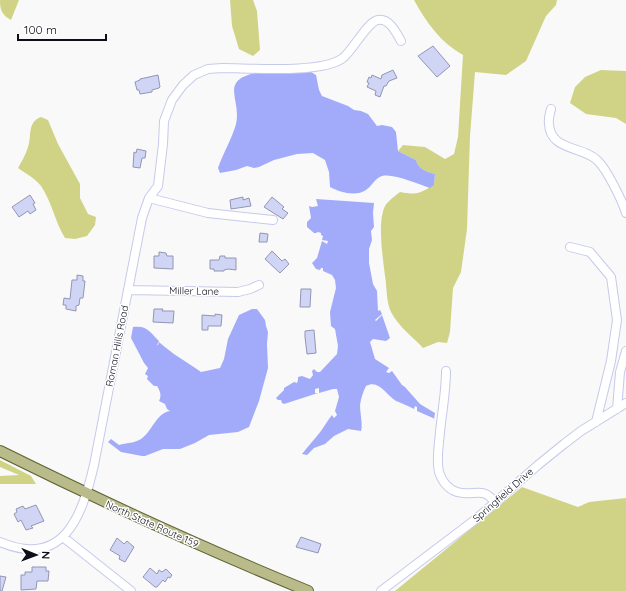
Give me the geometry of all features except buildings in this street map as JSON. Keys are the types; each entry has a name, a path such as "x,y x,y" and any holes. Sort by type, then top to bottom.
{"main road":[{"name":"North State Route 159","path":"0,451 87,494 248,567 308,591"}],"street":[{"name":"Roman Hills Road","path":"63,537 76,518 87,494 142,218 149,198 157,188 164,121 172,100 183,85 194,75 208,69 314,68 334,63 343,58 352,49 371,23 378,20 386,21 394,28 402,40"},
{"path":"551,109 548,124 551,134 558,142 587,153 598,160 608,175 626,213"},
{"path":"149,198 208,213 273,220"},
{"path":"570,247 590,252 611,277 617,320 611,361 596,422"},
{"name":"Miller Lane","path":"128,290 238,292 258,285"},
{"path":"617,409 620,372 626,351"},
{"path":"446,371 438,446 438,462 440,472 444,482 449,488 464,493 486,494 491,496 495,503"},
{"name":"Springfield Drive","path":"381,591 448,541 495,503 538,464 569,440 626,403"},
{"path":"0,542 13,548 31,549 50,545 63,537 131,591"}],"green space":[{"path":"0,0 19,0 11,20 2,12"},
{"path":"230,0 253,0 257,11 260,50 253,56 239,49 232,26"},
{"path":"414,0 557,0 556,5 546,16 526,61 506,75 475,72 470,136 467,229 461,272 453,288 450,332 447,343 438,342 423,348 398,322 389,308 382,251 381,221 385,206 400,192 418,193 434,184 435,174 423,170 416,160 398,151 403,145 425,147 445,159 454,154 458,137 463,55 441,38"},
{"path":"601,70 626,71 626,124 616,118 586,114 570,103 575,87 585,77"},
{"path":"41,117 48,120 58,144 80,184 80,198 88,214 96,217 95,225 87,236 75,239 65,238 45,192 39,183 18,168 27,150 32,126 37,119"},
{"path":"0,460 31,476 36,484 0,484 0,476 19,475 0,467"},
{"path":"522,487 578,507 589,502 626,498 626,591 395,591"}],"water":[{"path":"260,72 311,72 316,75 319,90 322,96 348,106 354,110 368,114 377,126 382,125 392,127 396,132 398,151 416,160 423,170 435,174 434,185 430,188 406,179 387,175 375,180 366,190 362,192 353,193 338,191 330,187 329,172 325,160 313,153 297,154 274,160 259,167 254,168 247,166 220,173 218,168 236,124 237,115 234,91 235,85 239,80 247,75"},
{"path":"316,199 374,203 374,227 371,231 372,240 369,249 369,263 373,284 377,291 378,311 380,310 382,314 375,320 376,321 382,315 390,338 386,341 373,339 370,342 375,359 389,368 386,372 389,373 392,371 402,385 420,404 435,413 434,419 417,411 417,407 415,406 414,409 396,401 379,386 371,384 366,386 360,402 361,431 348,429 334,436 325,444 314,448 307,455 302,454 332,415 334,418 337,415 335,411 339,397 337,389 319,393 319,388 315,389 315,393 318,393 284,404 281,400 276,398 284,390 284,388 294,382 297,383 298,377 302,376 310,379 313,375 312,371 314,369 317,372 320,372 337,354 338,346 335,329 331,326 330,312 336,288 335,280 332,275 323,271 323,268 320,270 316,269 312,263 317,258 322,241 327,244 328,241 322,240 323,236 321,233 314,233 307,227 307,222 311,218 309,206 318,206"},
{"path":"252,309 257,309 265,320 268,332 268,368 259,401 249,427 238,432 209,435 180,449 163,449 145,456 121,452 108,442 111,439 119,445 141,439 161,415 170,411 167,409 165,404 159,401 160,393 157,386 154,386 147,379 148,376 145,374 148,368 131,338 133,327 145,328 159,341 157,345 159,342 201,372 220,368 224,359 228,339 239,315"}]}
